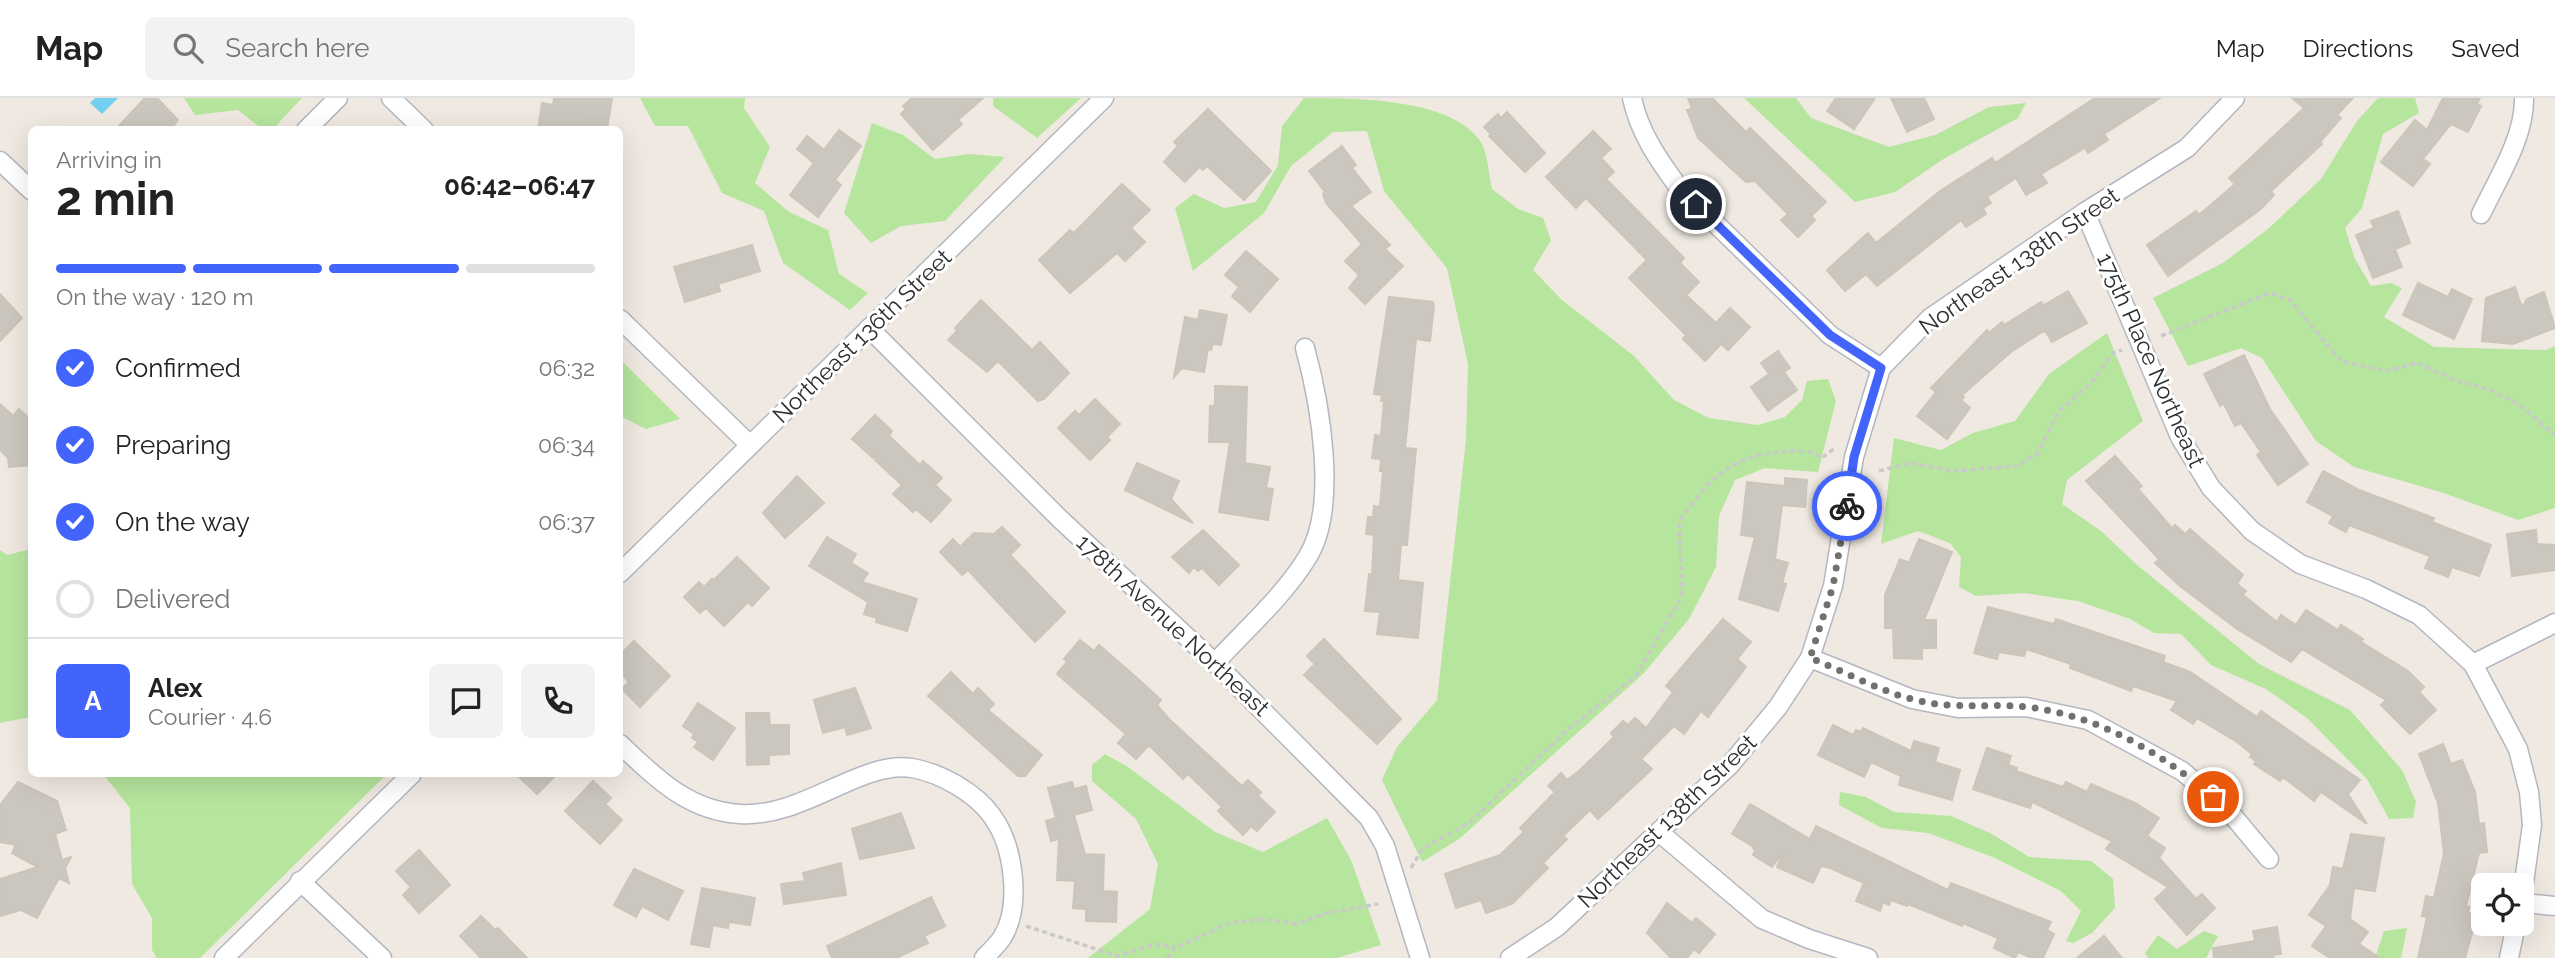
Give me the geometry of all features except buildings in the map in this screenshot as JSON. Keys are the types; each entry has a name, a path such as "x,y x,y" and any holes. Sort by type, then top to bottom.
{"street":[{"path":"310,126 338,98"},
{"path":"391,98 420,126"},
{"name":"Northeast 136th Street","path":"623,570 1104,98"},
{"path":"1632,98 1636,116 1660,162 1680,189 1830,335 1881,368"},
{"name":"Northeast 138th Street","path":"1510,958 1557,927 1730,765 1778,707 1810,658 1833,586 1854,457 1881,368 1930,318 2085,212 2187,148 2235,98"},
{"path":"2481,214 2514,143 2525,108 2524,98"},
{"path":"0,161 28,187"},
{"name":"175th Place Northeast","path":"2085,212 2180,437 2211,488 2252,531 2300,564 2366,589 2419,615 2473,664 2518,749 2529,792 2532,825 2525,873"},
{"path":"623,322 750,445"},
{"name":"178th Avenue Northeast","path":"869,328 1060,519 1215,663 1369,818 1385,846 1420,958"},
{"path":"1215,663 1294,576 1309,556 1318,534 1322,512 1323,441 1318,396 1305,348"},
{"path":"2473,664 2555,623"},
{"path":"1810,658 1912,699 1958,708 2026,707 2088,720 2182,771 2228,810 2269,859"},
{"path":"623,747 666,787 699,807 740,814 780,811 876,770 911,768 941,778 966,791 993,816 1004,842 1012,875 1012,909 1002,937 984,958"},
{"path":"224,958 409,777"},
{"path":"1660,833 1762,919 1845,954 1868,958"},
{"path":"300,881 382,958"},
{"path":"2534,905 2555,906"},
{"path":"2509,958 2514,936"}],"path":[{"path":"2161,336 2270,293 2290,300 2341,361 2386,371 2418,363 2454,380 2490,390 2518,404 2555,435"},
{"path":"1879,471 1910,463 1952,471 2017,466 2037,454 2059,411 2069,400 2092,382 2113,353 2127,348"},
{"path":"1412,868 1423,848 1468,824 1566,730 1636,676 1682,596 1679,521 1720,472 1735,461 1752,456 1808,450 1822,458 1835,448"},
{"path":"1167,958 1175,948 1229,923 1265,919 1297,924 1326,913 1378,904"},
{"path":"1007,921 1117,956 1155,944 1175,948"}],"green space":[{"path":"184,98 302,98 276,126 258,126 238,110 195,115"},
{"path":"640,98 745,98 744,108 770,147 755,183 789,212 828,230 839,274 868,293 850,310 783,263 764,211 722,193 688,126 655,126"},
{"path":"993,98 1081,98 1037,138 993,106"},
{"path":"1304,98 1404,104 1452,118 1471,130 1483,146 1492,189 1518,209 1543,218 1551,240 1533,270 1562,300 1634,356 1674,400 1709,418 1758,425 1785,417 1802,400 1807,381 1828,379 1836,401 1818,472 1765,468 1735,480 1719,516 1716,567 1689,619 1643,674 1459,839 1422,862 1382,780 1397,747 1437,700 1466,440 1468,364 1447,268 1384,191 1367,131 1333,132 1291,166 1264,213 1193,271 1175,208 1194,194 1224,208 1256,202 1278,165 1282,126"},
{"path":"1744,98 1796,98 1811,118 1889,147 1935,135 1989,107 2026,103 2018,118 1945,158 1895,192 1855,202"},
{"path":"2378,98 2415,98 2419,113 2383,134 2362,208 2345,228 2355,259 2371,286 2391,283 2402,288 2384,317 2434,347 2546,350 2555,346 2555,508 2518,520 2444,493 2354,467 2316,441 2262,358 2241,348 2188,366 2153,298 2223,263 2268,229 2321,179 2357,121"},
{"path":"872,123 903,135 935,159 969,154 1005,157 945,221 901,226 871,243 844,213"},
{"path":"2107,333 2143,421 2067,480 2062,504 2101,531 2137,565 2259,664 2350,710 2402,770 2416,802 2413,818 2389,819 2367,779 2307,718 2266,689 2211,665 2181,634 2154,633 2130,619 2078,601 2024,593 1976,596 1959,587 1961,557 1950,543 1918,531 1881,544 1894,438 1941,450 1973,433 2015,421 2049,374"},
{"path":"623,362 680,419 646,429 623,418"},
{"path":"0,550 7,555 28,550 28,718 0,723"},
{"path":"1105,754 1128,767 1215,832 1263,852 1327,818 1351,860 1381,945 1336,958 1088,958 1150,909 1158,864 1136,819 1092,781 1092,765"},
{"path":"105,777 384,777 200,958 157,958 152,950 152,918 132,884 130,808"},
{"path":"1840,792 1866,797 1894,812 1951,816 1992,834 2029,857 2091,861 2113,879 2115,908 2092,933 2073,943 2066,941 2081,911 2061,891 1995,858 1928,833 1882,828 1839,805"},
{"path":"2407,928 2401,958 2375,958 2384,931"},
{"path":"2204,931 2218,936 2206,958 2148,958 2145,953 2158,935 2177,949"}],"water":[{"path":"95,98 118,98 102,114 90,103"}],"way so far":[{"path":"1847,506 1833,586 1810,658 1912,699 1958,708 2026,707 2088,720 2136,743 2182,771 2213,797"}],"route":[{"path":"1696,204 1830,335 1857,355 1881,368 1854,457 1847,506"}]}
